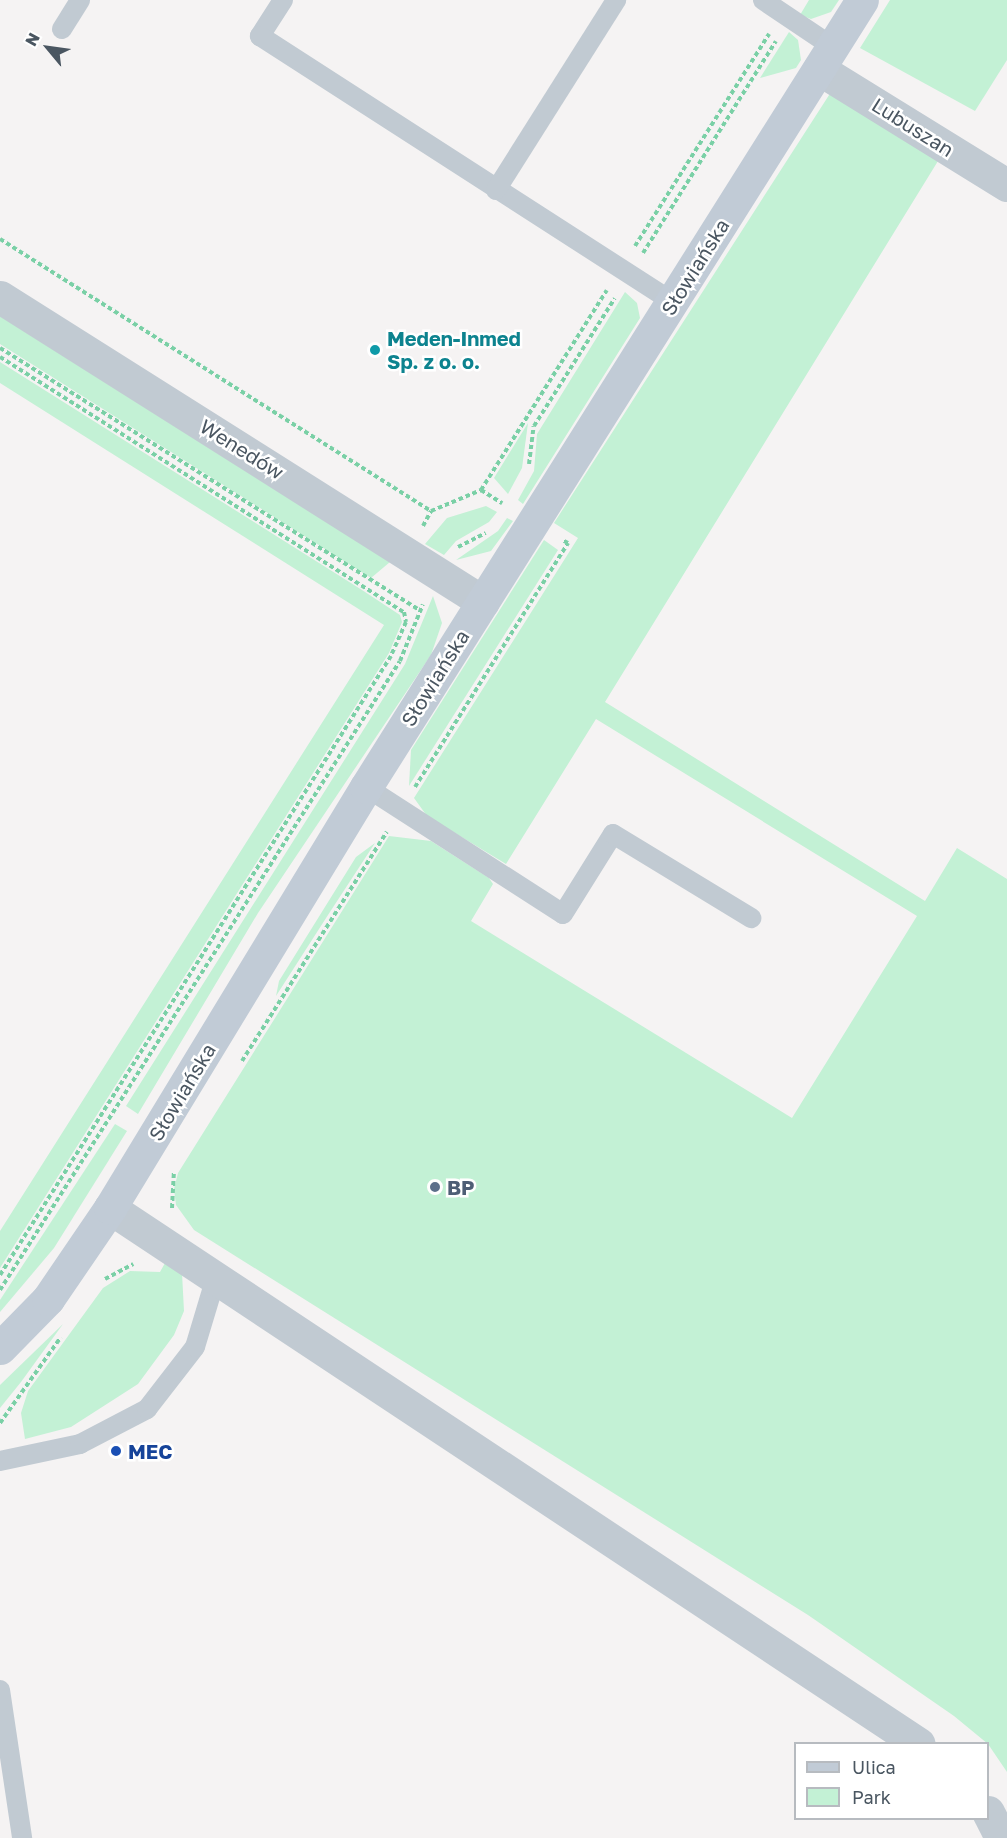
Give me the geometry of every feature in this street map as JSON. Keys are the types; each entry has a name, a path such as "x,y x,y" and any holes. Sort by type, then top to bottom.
{"main road":[{"name":"Słowiańska","path":"0,1348 48,1299 110,1208 366,788 862,0"}],"street":[{"name":"Lubuszan","path":"826,58 1007,184"},
{"name":"Wenedów","path":"0,297 483,602"},
{"path":"110,1208 917,1742"},
{"path":"989,1816 1001,1838"}],"lane":[{"path":"62,29 80,0"},
{"path":"283,0 260,36 672,302"},
{"path":"496,190 616,0"},
{"path":"763,0 826,58"},
{"path":"366,788 563,914 613,834 751,918"},
{"path":"0,1461 80,1444 147,1409 195,1347 216,1277"},
{"path":"0,1690 22,1838"}],"path":[{"path":"637,262 778,39"},
{"path":"0,239 431,511"},
{"path":"528,470 534,426 621,289"},
{"path":"0,348 420,610"},
{"path":"0,357 405,614 400,640 108,1107 0,1275"},
{"path":"481,490 502,503"},
{"path":"503,515 508,506"},
{"path":"455,550 494,527"},
{"path":"411,793 568,543 559,537"},
{"path":"380,597 385,589"},
{"path":"0,1290 400,661 425,599"},
{"path":"236,1071 383,838"},
{"path":"99,1285 120,1268 144,1263"},
{"path":"0,1423 65,1332"}],"green space":[{"path":"809,0 839,0 831,12 811,19 800,15"},
{"path":"890,0 1007,0 1007,60 975,111 860,48"},
{"path":"789,32 798,40 801,60 796,68 760,78"},
{"path":"831,92 938,161 605,702 925,901 957,848 1007,879 1007,1772 989,1742 986,1742 954,1716 808,1615 194,1230 176,1205 174,1189 178,1173 389,836 431,841 489,878 493,884 471,921 792,1118 917,916 596,719 506,864 427,816 414,798 578,538 554,523"},
{"path":"625,292 637,303 640,318 523,504 518,500 534,471 537,434"},
{"path":"0,316 390,562 371,578 0,344"},
{"path":"0,362 362,590 400,615 402,622 389,653 0,1268 0,1231 384,625 0,383"},
{"path":"528,423 522,468 508,494 494,478"},
{"path":"486,506 497,512 489,522 456,541 444,555 425,544 447,518"},
{"path":"507,518 513,521 491,551 456,560 498,531"},
{"path":"544,540 558,550 409,786 411,750"},
{"path":"433,596 442,623 431,655 258,913 138,1114 126,1106 405,664"},
{"path":"375,843 276,996 279,981 356,857"},
{"path":"115,1124 127,1131 54,1248 0,1312 0,1300"},
{"path":"165,1263 182,1273 184,1311 174,1335 138,1384 71,1427 25,1439 21,1413 28,1391 103,1288 130,1271 160,1272"},
{"path":"63,1324 21,1382 0,1408 0,1385"}],"place":[{"name":"Meden-Inmed Sp. z o. o.","path":"375,350"},
{"name":"BP","path":"435,1187"},
{"name":"MEC","path":"116,1451"}]}
